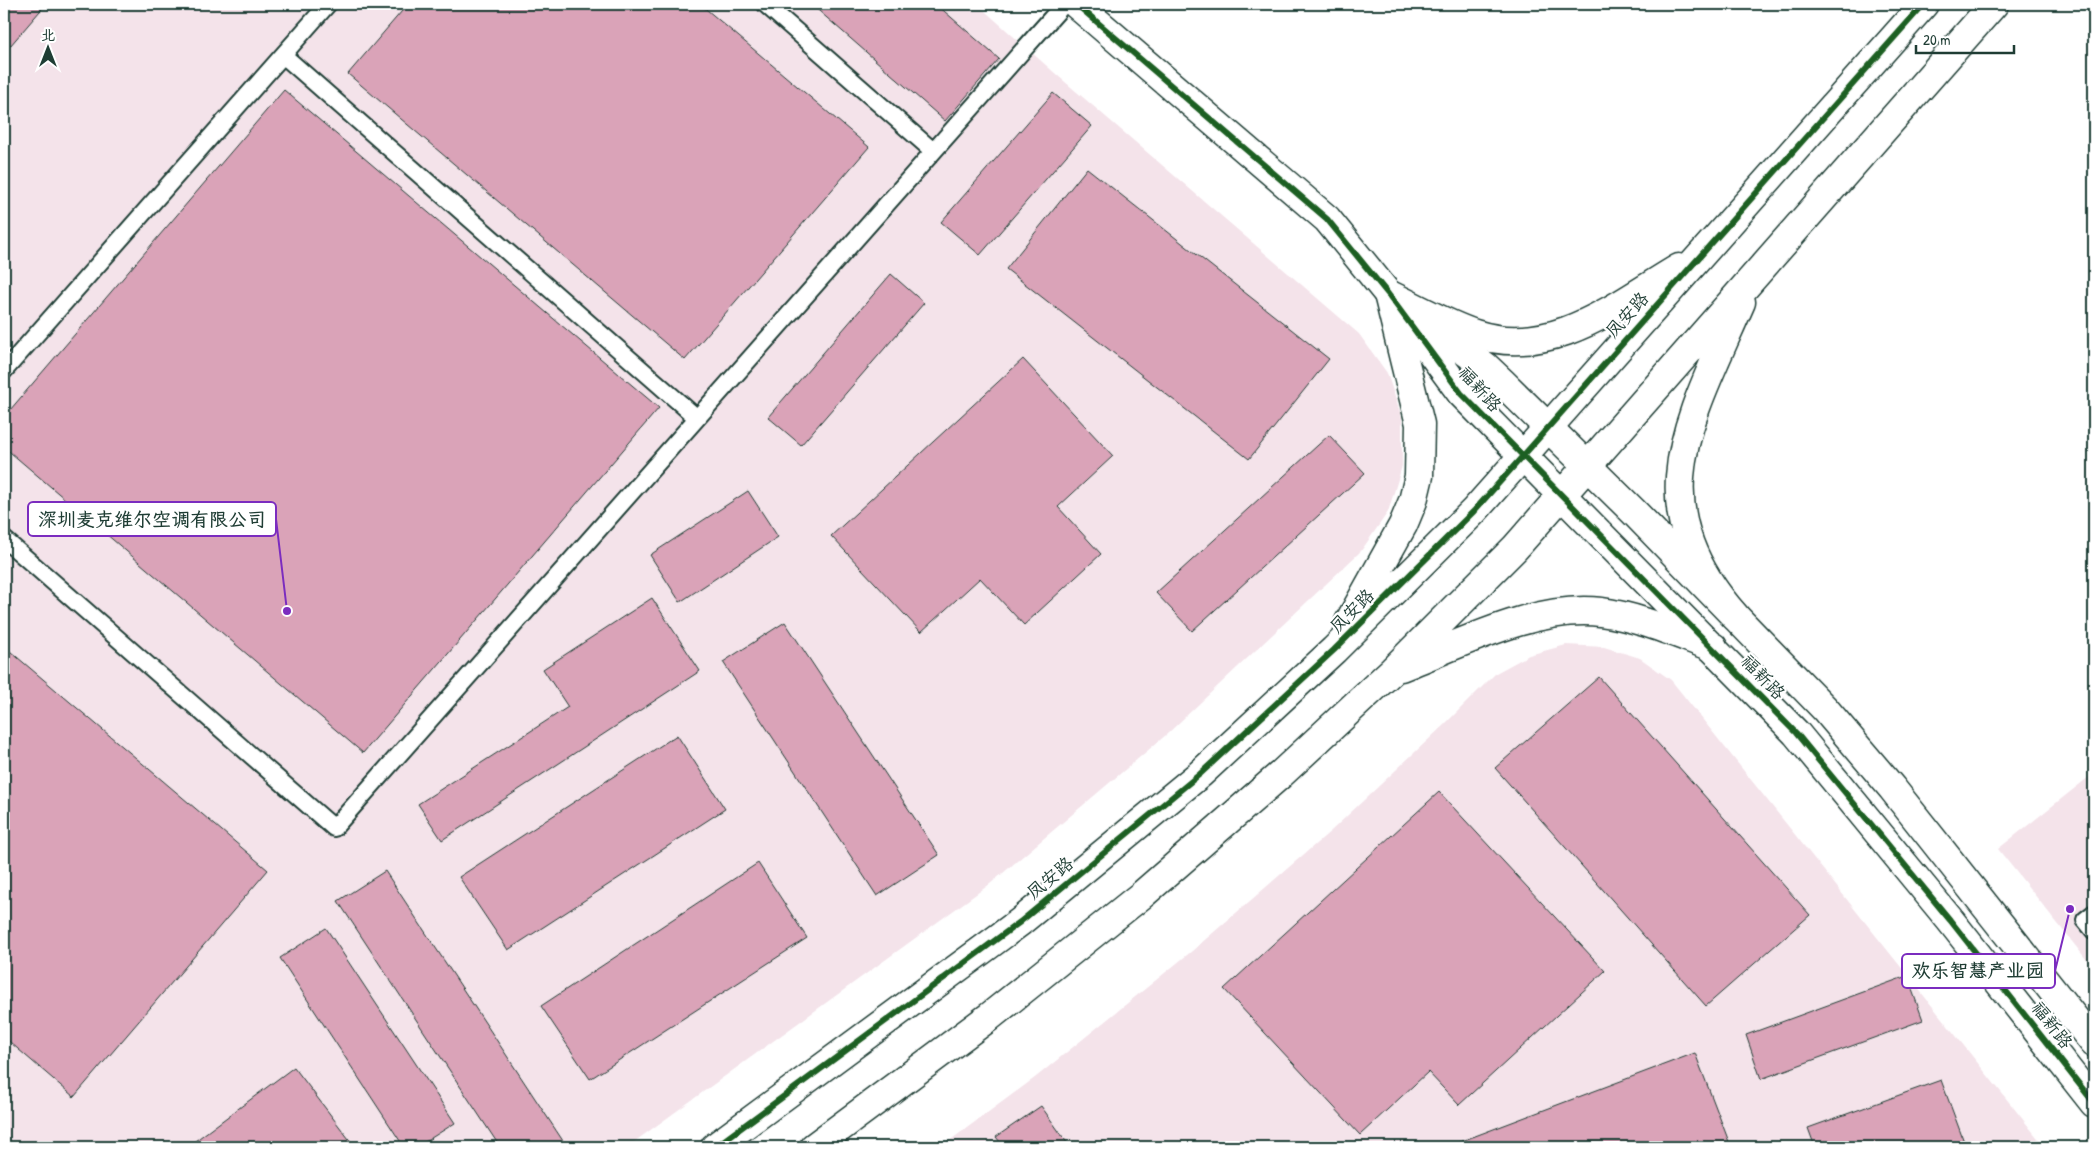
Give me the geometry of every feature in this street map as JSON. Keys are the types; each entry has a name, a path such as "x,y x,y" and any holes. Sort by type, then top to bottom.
{"street":[{"path":"1076,4 1327,219 1388,294 1420,424 1419,476 1413,500 1403,525 1334,650"},
{"name":"凤安路","path":"715,1147 1020,922 1200,774 1334,650 1474,511 1924,4"},
{"path":"814,1147 989,1017 1143,894 1280,775 1393,670 1515,548 1994,4"},
{"path":"1388,294 1474,333 1494,339 1537,339 1558,335 1579,327 1701,254"},
{"path":"1735,616 1703,575 1692,552 1683,519 1679,472 1683,444 1692,416 1750,280"},
{"name":"福新路","path":"1388,294 1485,366 1735,616 1825,709 1892,788 2094,1043"},
{"name":"福新路","path":"1388,294 1461,394 1796,732 1950,920 2094,1103"},
{"path":"1393,670 1516,623 1544,615 1572,611 1600,612 1628,617 1713,647"}],"lane":[{"path":"4,371 328,4"},
{"path":"765,4 933,151"},
{"path":"4,538 334,828 1064,4"},
{"path":"283,56 697,418"},
{"path":"2094,913 2085,920 2094,931"}],"shaded area":[{"path":"4,4 977,4 1359,334 1387,373 1402,418 1402,466 1388,512 1361,551 1166,735 990,884 627,1147 4,1147"},
{"path":"1566,645 1604,647 1640,658 1671,680 2045,1147 941,1147 1036,1077 1192,951 1332,830 1445,724 1496,673 1529,655"},
{"path":"2094,773 2094,969 1998,849"}],"building":[{"path":"4,4 46,4 4,53"},
{"path":"408,4 700,4 869,147 685,360 348,74"},
{"path":"811,4 936,4 999,59 945,121"},
{"path":"284,90 659,408 363,753 4,447 4,417"},
{"path":"1053,93 1092,126 980,255 941,222"},
{"path":"1087,168 1329,359 1249,459 1006,269"},
{"path":"891,274 924,303 801,445 768,417"},
{"path":"1023,359 1113,456 1058,507 1101,554 1024,625 980,578 921,632 831,536"},
{"path":"1329,435 1365,473 1192,631 1156,593"},
{"path":"748,491 778,537 680,602 650,555"},
{"path":"652,598 700,671 442,840 418,804 568,707 543,669"},
{"path":"785,622 939,855 877,896 723,662"},
{"path":"4,646 268,870 74,1097 4,1037"},
{"path":"1599,677 1810,915 1706,1006 1495,768"},
{"path":"677,735 725,809 508,950 459,877"},
{"path":"1439,792 1605,971 1459,1105 1428,1072 1360,1135 1224,989"},
{"path":"758,863 807,938 590,1079 541,1006"},
{"path":"385,871 567,1147 500,1147 338,901"},
{"path":"326,928 455,1123 417,1147 404,1147 280,958"},
{"path":"1907,976 1923,1020 1761,1079 1746,1035"},
{"path":"1695,1053 1731,1147 1446,1147"},
{"path":"294,1067 355,1147 187,1147"},
{"path":"1941,1080 1966,1147 1815,1147 1808,1128"},
{"path":"1041,1106 1070,1147 1004,1147 996,1137"}],"cycle path":[{"path":"1076,4 1327,219 1388,294 1461,393 1796,733 1950,920 2094,1103"},
{"path":"715,1147 1020,922 1200,774 1334,650 1474,511 1924,4"}],"place":[{"name":"深圳麦克维尔空调有限公司","path":"287,611"},
{"name":"欢乐智慧产业园","path":"2070,909"}]}
